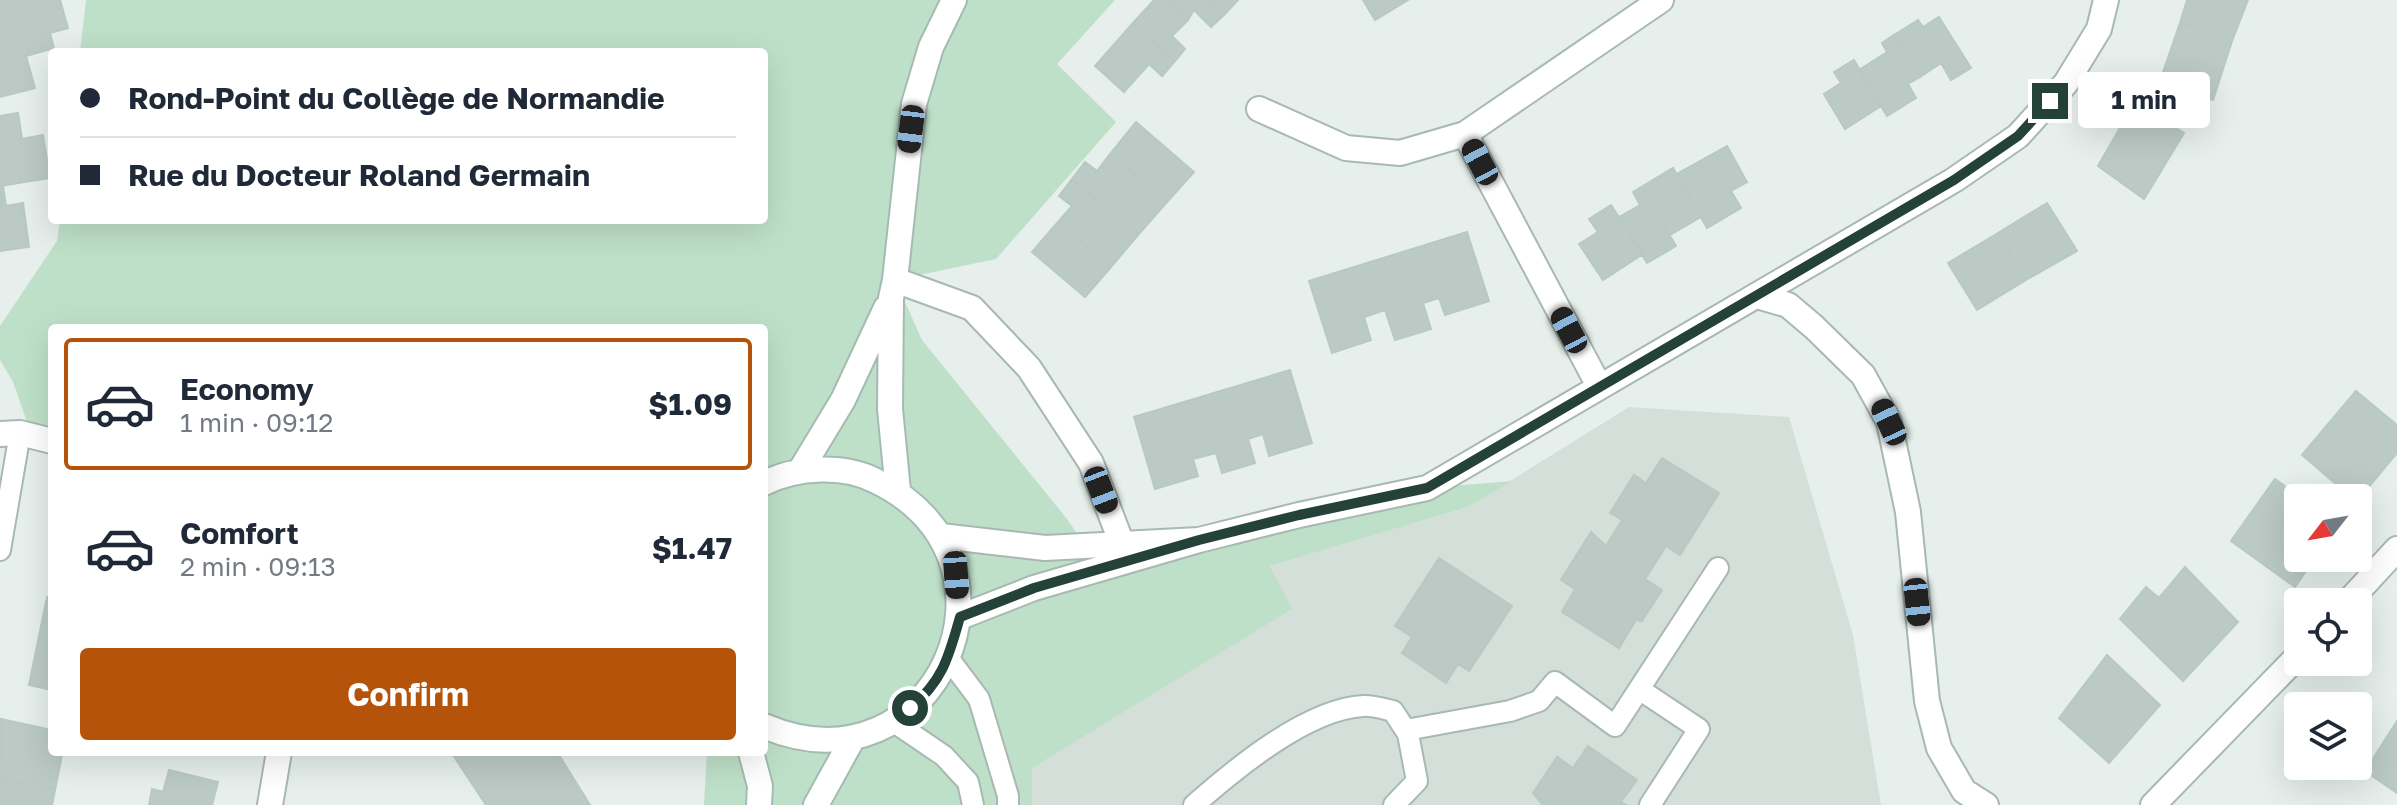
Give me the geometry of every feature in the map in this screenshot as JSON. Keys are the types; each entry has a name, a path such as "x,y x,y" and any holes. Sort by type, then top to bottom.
{"street":[{"path":"898,491 890,409 893,289 914,104 931,47 954,0"},
{"path":"1259,109 1346,148 1400,153 1465,134 1661,0"},
{"path":"960,617 1034,588 1199,540 1427,488 1954,180 2018,136 2066,83 2099,29 2106,0"},
{"path":"1465,134 1599,386"},
{"path":"800,471 843,400 893,289"},
{"path":"893,289 972,308 1029,368 1091,463 1122,544"},
{"path":"1757,296 1788,305 1814,327 1863,375 1889,422 1908,512 1927,701 1939,748 1960,798 1986,805"},
{"path":"10,434 48,440"},
{"path":"768,482 800,471 834,469 859,474 898,491 922,511 941,536 956,575 960,617 949,659 927,695 894,722 853,738 823,741 794,737 768,727"},
{"path":"941,536 1045,548 1199,540"},
{"path":"2361,588 2397,549"},
{"path":"2153,805 2284,670"},
{"path":"816,805 853,738"},
{"path":"270,805 278,756"},
{"path":"752,756 760,786 759,805"}],"lane":[{"path":"0,550 10,434"},
{"path":"1406,730 1510,711 1539,701 1555,682 1615,726 1718,568"},
{"path":"949,659 979,699 1008,805"},
{"path":"1639,689 1699,729 1650,805"},
{"path":"1194,805 1228,775 1293,732 1326,713 1365,705 1393,711 1406,730 1417,781 1394,805"},
{"path":"894,722 944,756 968,782 973,805"}],"shaded area":[{"path":"1629,407 1789,417 1853,635 1881,805 909,805 1291,610 1270,566 1468,507"}],"green space":[{"path":"86,0 1115,0 1057,64 1116,122 996,259 895,280 922,340 1067,519 1101,568 1427,488 1512,481 1468,507 1270,566 1292,609 1032,768 1032,805 704,805 707,756 768,756 768,324 48,324 48,440 32,436 13,382 0,360 0,326 57,241 59,224 768,224 768,48 80,48"}],"building":[{"path":"0,0 60,0 68,28 50,33 54,48 26,56 35,88 0,97"},
{"path":"1154,0 1166,0 1188,20 1172,36 1185,49 1175,61 1133,23"},
{"path":"1166,0 1211,0 1225,14 1211,27 1194,10 1188,20"},
{"path":"1211,0 1238,0 1225,14"},
{"path":"1363,0 1408,0 1375,20"},
{"path":"2187,0 2248,0 2232,41 2180,23"},
{"path":"1939,17 1971,68 1951,80 1941,63 1920,77 1894,35 1918,20 1923,27"},
{"path":"1133,23 1175,61 1162,76 1149,64 1124,92 1095,66"},
{"path":"2180,23 2232,41 2213,100 2160,81"},
{"path":"1894,35 1920,77 1908,84 1916,98 1887,116 1859,70 1887,52 1882,43"},
{"path":"1854,60 1881,106 1845,129 1824,94 1841,83 1834,72"},
{"path":"2135,102 2184,133 2144,199 2098,166"},
{"path":"18,113 22,139 43,135 48,178 0,186 0,116"},
{"path":"1136,122 1194,172 1167,202 1110,154"},
{"path":"1727,146 1747,182 1731,191 1741,208 1707,228 1677,174"},
{"path":"1110,154 1167,202 1138,235 1072,179 1085,162 1097,171"},
{"path":"1673,168 1701,217 1670,235 1649,200 1640,205 1633,192"},
{"path":"1072,179 1138,235 1111,267 1058,222 1072,206 1059,196"},
{"path":"0,186 3,186 6,206 23,203 29,247 0,251"},
{"path":"1649,200 1676,246 1647,263 1619,217"},
{"path":"2047,203 2077,251 2026,280 1998,233"},
{"path":"1611,205 1643,254 1603,280 1579,244 1598,232 1589,219"},
{"path":"1058,222 1111,267 1085,297 1032,252"},
{"path":"1467,232 1489,301 1445,315 1439,298 1423,303 1431,329 1395,340 1385,310 1364,317 1371,340 1332,353 1309,281"},
{"path":"1998,233 2026,280 1977,310 1948,263"},
{"path":"1290,370 1312,443 1269,456 1263,434 1248,439 1255,463 1222,473 1216,453 1193,459 1198,476 1155,489 1134,417"},
{"path":"2356,391 2397,425 2397,453 2371,484 2336,484 2302,455"},
{"path":"1662,458 1719,493 1680,555 1666,546 1645,579 1662,590 1642,621 1636,620 1619,648 1562,612 1575,589 1561,580 1591,532 1606,546 1622,520 1610,513 1634,475 1646,483"},
{"path":"2275,479 2284,486 2284,572 2305,572 2295,587 2231,541"},
{"path":"1439,558 1512,606 1469,671 1458,664 1446,683 1402,653 1412,637 1395,626"},
{"path":"2185,567 2238,622 2183,681 2120,619 2146,587 2159,598"},
{"path":"47,597 48,597 48,689 29,685"},
{"path":"2107,655 2160,705 2109,763 2059,718"},
{"path":"1,719 48,729 48,756 62,756 55,790 0,779"},
{"path":"2397,721 2397,793 2372,776 2372,760"},
{"path":"1588,746 1637,780 1621,802 1626,805 1543,805 1533,793 1557,757 1573,768"},
{"path":"454,756 559,756 590,805 486,805"},
{"path":"169,770 218,782 212,805 149,805 152,789 163,792"},
{"path":"0,779 55,790 52,805 0,805"}],"route":[{"path":"910,708 927,695 949,659 960,617 1034,588 1199,540 1427,488 1954,180 2018,136 2050,101"}]}
